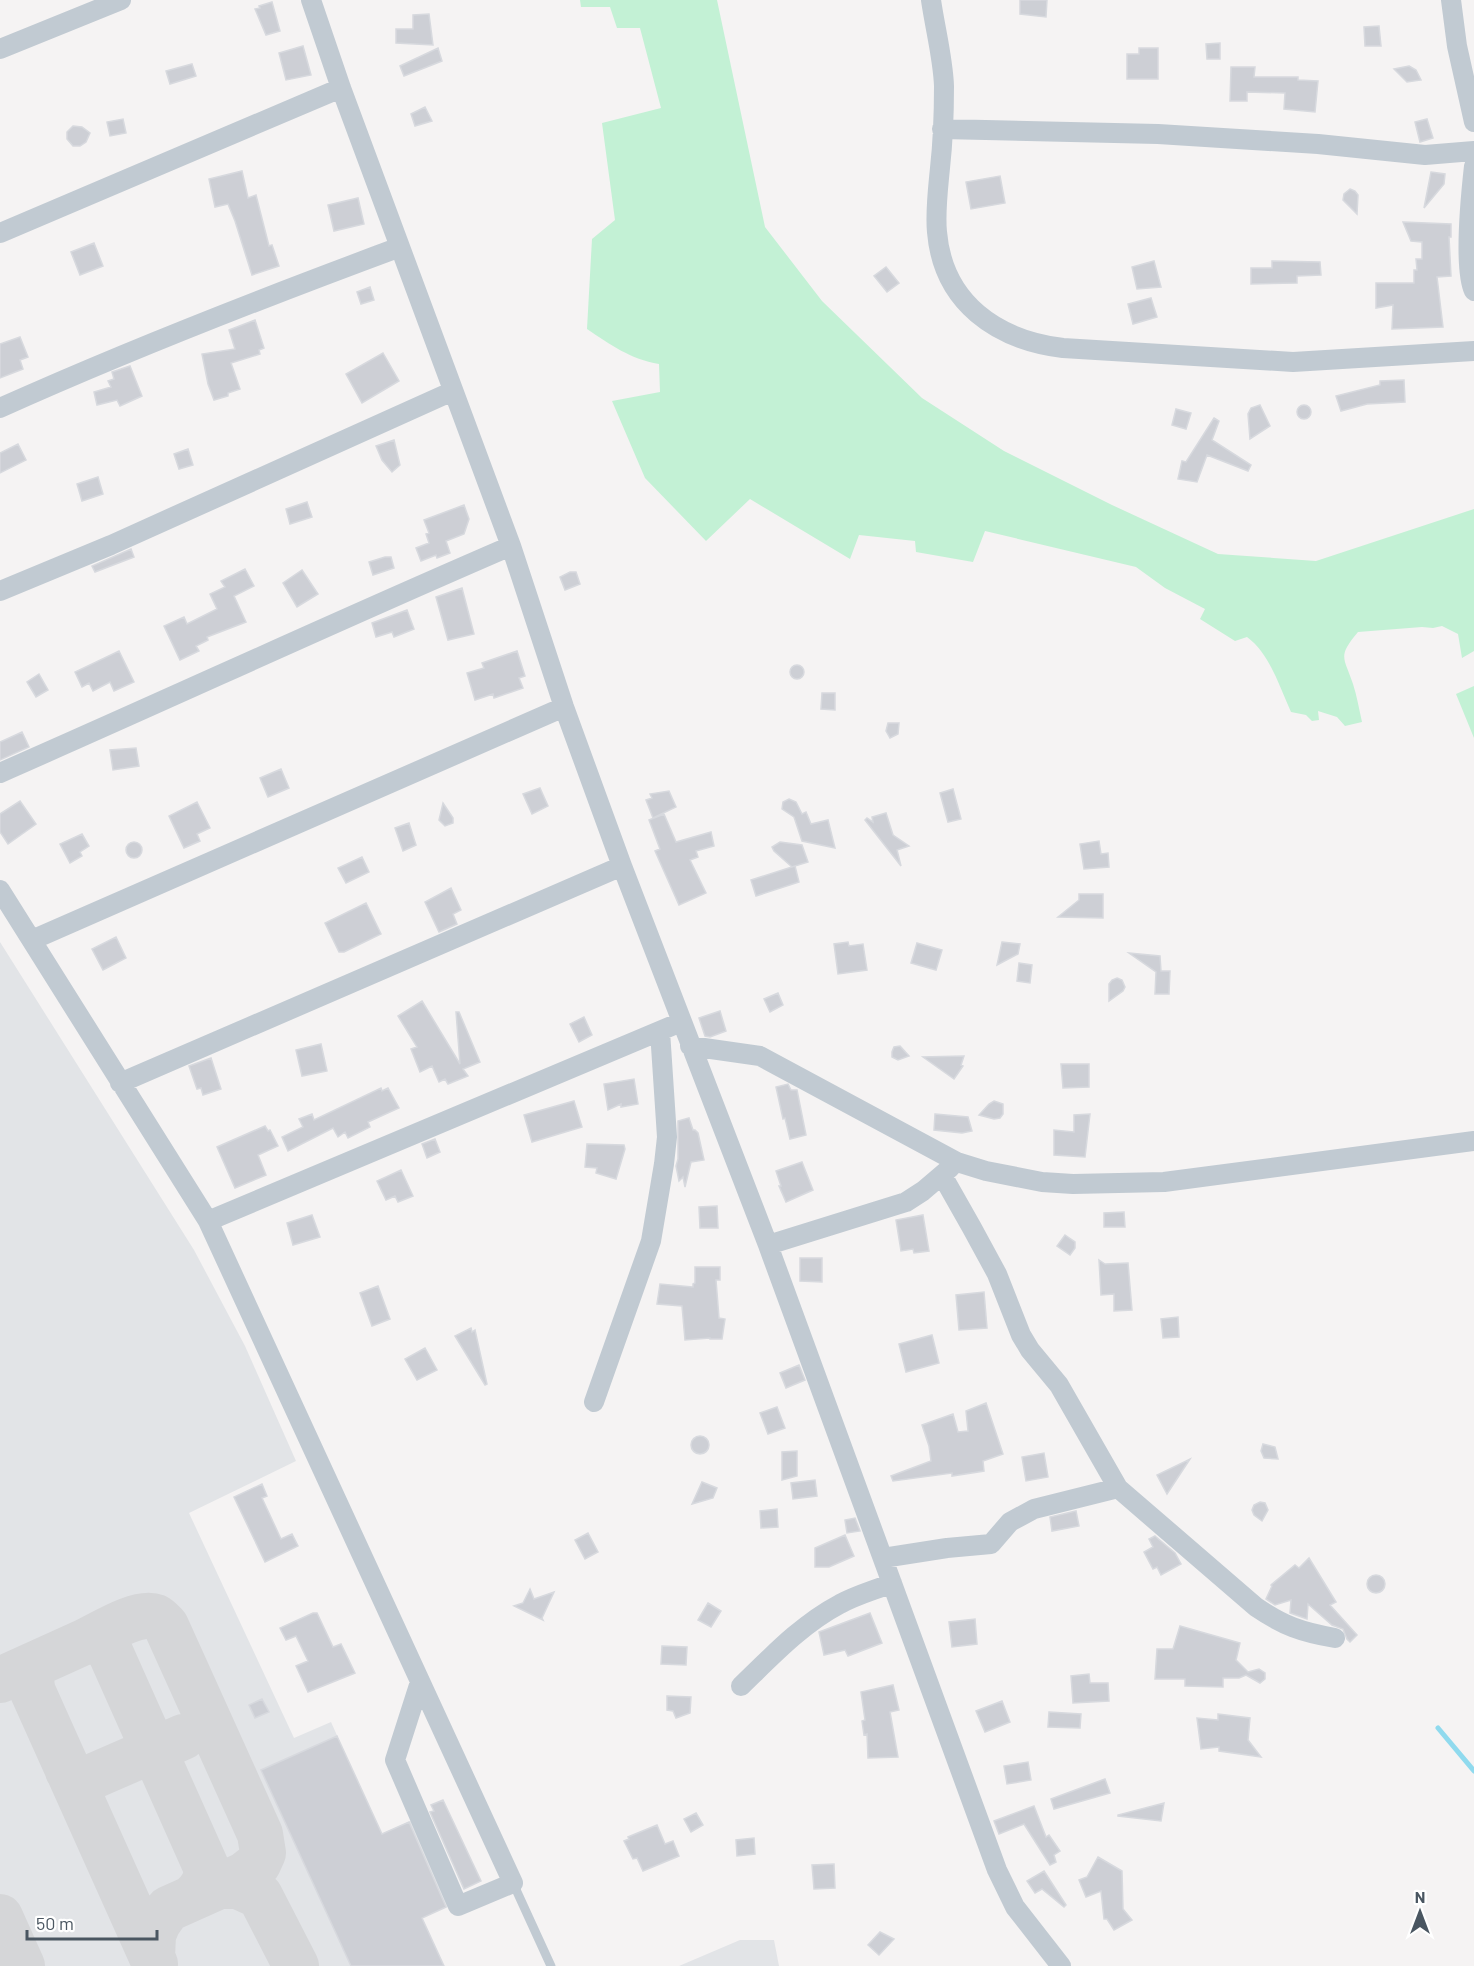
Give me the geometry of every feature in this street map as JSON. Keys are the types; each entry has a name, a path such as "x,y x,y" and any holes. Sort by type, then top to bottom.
{"street":[{"path":"0,49 121,0"},
{"path":"311,0 341,88 511,546 564,707 622,866 768,1245 997,1870 1016,1907 1061,1966"},
{"path":"931,0 944,84 936,232 943,264 951,283 968,306 988,322 1010,335 1039,345 1293,362 1474,351"},
{"path":"1451,0 1457,46 1474,122"},
{"path":"0,233 341,88"},
{"path":"942,129 1158,134 1425,154 1474,151"},
{"path":"1474,166 1470,201 1470,262 1471,285 1474,291"},
{"path":"0,408 160,339 400,247"},
{"path":"0,591 111,545 453,391"},
{"path":"0,773 188,691 332,623 511,546"},
{"path":"32,940 564,707"},
{"path":"120,1083 622,866"},
{"path":"0,890 208,1221 513,1883 458,1906 395,1760 420,1682"},
{"path":"208,1221 681,1022"},
{"path":"594,1402 651,1241 667,1137 660,1031"},
{"path":"690,1046 760,1056 957,1162 986,1172 1042,1182 1073,1184 1164,1182 1474,1141"},
{"path":"768,1245 906,1202 923,1191 957,1162"},
{"path":"942,1176 997,1274 1029,1350 1059,1385 1118,1488 1277,1621 1303,1632 1335,1638"},
{"path":"883,1558 991,1544 1010,1522 1034,1509 1118,1488"},
{"path":"741,1686 813,1620 842,1603 892,1583"}],"lane":[{"path":"513,1883 551,1966"}],"shaded area":[{"path":"0,942 194,1250 245,1346 296,1461 189,1513 294,1738 331,1722 381,1834 415,1819 453,1904 422,1918 444,1966 0,1966"},
{"path":"740,1940 774,1940 779,1966 679,1966"}],"green space":[{"path":"580,0 717,0 765,227 822,301 922,398 1004,451 1112,505 1218,554 1316,561 1474,509 1474,651 1462,658 1458,634 1442,626 1358,632 1347,647 1344,657 1362,722 1345,726 1337,717 1318,711 1319,720 1312,721 1306,715 1291,712 1268,661 1255,644 1247,637 1235,641 1200,619 1205,609 1165,588 1136,567 985,531 973,562 916,552 915,541 859,535 850,559 750,499 706,541 645,478 612,401 660,392 659,364 630,355 587,329 592,239 615,220 602,123 661,108 640,28 617,28 610,7 581,7"},
{"path":"1474,686 1474,738 1456,694"}],"building":[{"path":"1020,0 1047,0 1046,17 1020,14"},
{"path":"272,2 280,31 266,35 255,9"},
{"path":"429,14 433,45 396,43 396,29 413,29 413,15"},
{"path":"1379,26 1381,46 1365,46 1364,27"},
{"path":"1220,43 1220,59 1207,59 1206,44"},
{"path":"303,46 311,75 286,80 279,53"},
{"path":"438,48 442,61 404,76 400,66"},
{"path":"1139,48 1158,48 1158,79 1127,79 1127,54 1139,54"},
{"path":"192,64 196,76 170,84 166,71"},
{"path":"1409,66 1416,70 1421,80 1407,82 1394,69"},
{"path":"1231,67 1255,67 1254,77 1298,77 1298,80 1318,81 1315,112 1284,109 1285,93 1247,92 1247,101 1230,101"},
{"path":"425,107 432,121 415,126 411,114"},
{"path":"123,119 126,133 110,136 107,122"},
{"path":"1427,119 1433,138 1420,142 1415,122"},
{"path":"73,126 82,127 90,133 86,142 80,146 73,146 67,139 67,132"},
{"path":"242,171 248,198 256,195 269,246 272,245 279,266 252,275 228,204 215,207 209,179"},
{"path":"1431,172 1445,174 1444,184 1424,208"},
{"path":"1000,176 1005,203 971,209 966,182"},
{"path":"1350,189 1358,195 1357,214 1343,200 1344,194"},
{"path":"358,198 364,224 334,231 328,205"},
{"path":"1403,222 1451,224 1451,237 1449,237 1451,276 1437,277 1443,327 1392,329 1393,305 1376,308 1376,283 1414,283 1414,270 1417,270 1416,259 1422,259 1422,242 1411,241"},
{"path":"94,243 103,266 80,275 71,252"},
{"path":"1154,261 1161,287 1137,289 1132,267"},
{"path":"1272,261 1320,262 1321,275 1297,276 1297,283 1251,284 1251,268 1272,268"},
{"path":"886,267 899,283 887,292 874,276"},
{"path":"370,287 374,300 361,304 357,292"},
{"path":"1151,298 1157,317 1133,324 1128,304"},
{"path":"255,320 264,348 259,350 260,354 231,363 240,389 214,400 202,354 235,349 229,330"},
{"path":"20,337 28,357 20,360 23,369 0,378 0,344"},
{"path":"383,353 399,381 362,403 346,374"},
{"path":"130,366 142,396 120,406 117,400 97,405 94,392 111,387 108,381 114,379 112,372"},
{"path":"1404,380 1405,402 1367,404 1341,411 1336,396 1380,385 1380,381"},
{"path":"1260,405 1270,426 1250,439 1248,414 1251,408"},
{"path":"1304,405 1309,407 1311,412 1309,417 1304,419 1299,417 1297,412 1299,407"},
{"path":"1176,409 1191,413 1186,429 1172,425"},
{"path":"1214,418 1219,421 1212,440 1251,465 1248,471 1207,455 1197,482 1178,479 1182,461 1186,462"},
{"path":"394,440 400,465 392,472 382,460 376,446"},
{"path":"18,444 26,460 0,473 0,453"},
{"path":"188,449 193,465 179,469 174,454"},
{"path":"98,477 103,494 82,501 77,484"},
{"path":"307,502 312,517 290,524 286,509"},
{"path":"464,505 469,519 464,534 446,541 450,553 421,561 416,548 429,543 426,534 429,533 424,520"},
{"path":"131,549 134,557 95,572 92,566"},
{"path":"391,557 394,568 373,575 369,562"},
{"path":"245,569 254,586 234,596 246,622 207,637 208,640 196,646 199,651 180,660 164,626 184,617 187,624 217,609 210,594 225,587 221,581"},
{"path":"302,570 318,594 297,607 283,583"},
{"path":"576,572 580,584 565,590 560,577"},
{"path":"462,588 474,634 448,640 436,597"},
{"path":"407,610 414,629 394,637 392,632 376,637 372,623"},
{"path":"119,651 134,682 114,691 110,682 93,691 89,683 82,687 75,672"},
{"path":"517,651 525,676 519,678 523,688 494,698 493,694 475,700 467,673 484,668 482,663"},
{"path":"794,665 800,665 804,672 800,679 794,679 790,675 790,669"},
{"path":"39,674 48,690 36,697 27,682"},
{"path":"822,693 835,693 835,710 821,709"},
{"path":"888,723 899,723 898,734 890,738 886,731"},
{"path":"22,732 29,747 0,760 0,742"},
{"path":"136,748 139,766 113,770 110,750"},
{"path":"281,769 289,788 268,797 260,778"},
{"path":"540,788 548,806 532,814 523,794"},
{"path":"953,789 961,819 948,822 940,793"},
{"path":"669,791 676,807 653,818 646,800 652,798 650,794"},
{"path":"789,799 796,802 802,814 806,812 811,824 828,820 835,848 802,841 794,817 782,809 783,802"},
{"path":"20,801 36,824 8,844 0,832 0,814"},
{"path":"197,802 210,828 197,834 200,841 184,848 169,816"},
{"path":"443,803 453,818 453,823 445,826 439,820"},
{"path":"886,813 893,835 909,846 897,850 901,866 865,820 867,818 873,822 872,817"},
{"path":"664,814 676,842 711,832 714,846 696,851 698,857 690,860 706,893 679,905 655,851 660,849 649,820"},
{"path":"409,823 416,845 403,851 395,828"},
{"path":"82,834 89,846 80,852 82,856 70,863 60,844"},
{"path":"1099,841 1101,854 1108,853 1109,867 1084,869 1080,844"},
{"path":"134,842 140,844 142,850 140,856 134,858 128,856 126,850 128,844"},
{"path":"780,842 802,845 808,862 792,867 772,847"},
{"path":"362,857 369,872 346,883 338,868"},
{"path":"795,866 799,882 756,896 751,880"},
{"path":"451,888 461,910 453,914 457,924 439,932 425,902"},
{"path":"1079,894 1103,894 1103,918 1058,917 1079,900"},
{"path":"366,903 381,934 344,952 339,952 325,923"},
{"path":"116,937 126,958 103,970 92,949"},
{"path":"848,942 849,946 863,944 867,970 838,974 834,944"},
{"path":"1002,942 1020,944 1018,954 997,965"},
{"path":"917,943 942,950 936,970 911,963"},
{"path":"1129,953 1160,956 1161,971 1170,971 1169,994 1155,994 1156,972"},
{"path":"1019,963 1032,965 1030,983 1017,981"},
{"path":"1117,978 1122,980 1125,987 1109,1001 1109,984"},
{"path":"778,993 783,1005 770,1012 764,999"},
{"path":"422,1001 460,1064 456,1012 459,1012 480,1062 463,1069 468,1076 448,1084 445,1079 439,1082 432,1066 420,1072 411,1049 417,1047 398,1016"},
{"path":"720,1011 726,1031 710,1037 705,1036 699,1018"},
{"path":"584,1017 592,1035 579,1042 570,1024"},
{"path":"321,1044 327,1071 302,1076 296,1050"},
{"path":"900,1046 909,1056 898,1060 892,1057 892,1052 894,1047"},
{"path":"964,1056 961,1065 963,1066 954,1079 923,1057"},
{"path":"211,1058 221,1089 203,1095 201,1088 197,1089 189,1066"},
{"path":"1061,1064 1089,1064 1089,1087 1063,1088"},
{"path":"634,1079 638,1104 621,1107 621,1104 608,1110 604,1084"},
{"path":"788,1084 791,1090 797,1090 806,1135 790,1139 776,1087"},
{"path":"381,1088 382,1091 388,1088 399,1108 368,1122 370,1127 348,1138 345,1132 338,1137 333,1128 288,1151 282,1137 303,1127 299,1119 312,1114 314,1120"},
{"path":"574,1101 582,1127 532,1142 524,1115"},
{"path":"994,1101 1003,1104 1003,1114 1000,1118 994,1119 979,1115 989,1104"},
{"path":"935,1114 968,1117 972,1131 962,1133 934,1130"},
{"path":"1090,1114 1085,1157 1054,1155 1054,1130 1074,1132 1074,1115"},
{"path":"689,1118 693,1130 698,1133 704,1160 691,1162 685,1187 683,1177 679,1181 676,1166 678,1121"},
{"path":"265,1126 268,1131 270,1130 278,1146 258,1155 266,1175 235,1188 217,1147"},
{"path":"435,1139 440,1152 427,1158 422,1144"},
{"path":"587,1144 624,1145 625,1149 616,1179 596,1173 597,1168 585,1167"},
{"path":"802,1162 813,1190 786,1202 776,1171"},
{"path":"401,1170 413,1196 398,1202 395,1196 386,1200 377,1181"},
{"path":"717,1206 718,1228 700,1228 699,1207"},
{"path":"1124,1212 1125,1227 1104,1227 1104,1213"},
{"path":"312,1215 320,1237 293,1245 287,1223"},
{"path":"923,1215 929,1251 914,1253 913,1249 901,1251 896,1220"},
{"path":"1065,1235 1075,1242 1075,1248 1070,1255 1057,1246"},
{"path":"800,1258 822,1258 822,1282 800,1281"},
{"path":"1099,1260 1105,1264 1128,1263 1132,1310 1114,1311 1114,1294 1101,1295"},
{"path":"695,1267 720,1267 720,1280 716,1280 719,1318 725,1319 722,1339 685,1340 682,1306 657,1304 660,1284 693,1287"},
{"path":"378,1286 390,1319 372,1326 360,1293"},
{"path":"984,1292 987,1328 959,1330 956,1295"},
{"path":"1178,1317 1179,1337 1163,1338 1161,1319"},
{"path":"471,1328 472,1332 475,1330 487,1384 485,1385 455,1336"},
{"path":"932,1335 939,1363 906,1372 899,1344"},
{"path":"425,1348 437,1370 417,1380 405,1359"},
{"path":"799,1365 805,1380 786,1388 780,1373"},
{"path":"986,1403 1003,1454 983,1461 984,1471 893,1481 891,1476 931,1461 922,1425 953,1414 958,1432 968,1431 966,1411"},
{"path":"777,1407 785,1428 768,1434 760,1413"},
{"path":"700,1436 706,1439 709,1445 706,1451 700,1454 694,1451 691,1445 694,1439"},
{"path":"1263,1444 1275,1447 1278,1459 1264,1458 1261,1451"},
{"path":"797,1451 797,1476 782,1480 782,1452"},
{"path":"1044,1453 1048,1477 1026,1481 1022,1457"},
{"path":"1190,1459 1167,1494 1157,1475"},
{"path":"815,1480 817,1496 793,1499 791,1483"},
{"path":"702,1482 717,1488 713,1498 692,1504"},
{"path":"262,1484 267,1496 262,1498 281,1539 292,1534 298,1546 265,1562 234,1497"},
{"path":"1260,1502 1265,1503 1268,1510 1262,1521 1254,1515 1252,1510 1254,1505"},
{"path":"777,1509 778,1527 761,1528 760,1511"},
{"path":"1076,1511 1079,1526 1052,1531 1050,1517"},
{"path":"855,1518 860,1531 847,1533 845,1520"},
{"path":"588,1533 598,1552 585,1559 575,1540"},
{"path":"845,1535 854,1556 829,1567 815,1567 815,1548"},
{"path":"1155,1536 1175,1553 1181,1564 1161,1575 1157,1567 1153,1569 1144,1552 1153,1547 1149,1539"},
{"path":"1309,1558 1336,1602 1330,1605 1357,1635 1350,1642 1343,1629 1332,1625 1308,1604 1307,1619 1290,1613 1291,1600 1275,1605 1266,1599 1271,1585 1295,1565 1299,1568"},
{"path":"1372,1575 1380,1575 1385,1580 1383,1591 1372,1593 1367,1588 1367,1580"},
{"path":"530,1589 534,1599 554,1592 543,1620 514,1606 523,1603"},
{"path":"708,1603 721,1611 711,1627 698,1620"},
{"path":"317,1613 333,1647 341,1644 355,1673 308,1692 296,1666 308,1661 296,1636 286,1640 280,1628"},
{"path":"870,1613 882,1643 848,1656 845,1650 824,1655 819,1632"},
{"path":"975,1619 977,1644 952,1647 949,1622"},
{"path":"1180,1626 1240,1643 1236,1660 1248,1672 1259,1669 1265,1673 1265,1679 1260,1683 1246,1675 1239,1678 1223,1678 1223,1687 1185,1686 1185,1679 1155,1679 1157,1649 1173,1649"},
{"path":"662,1646 687,1647 686,1665 661,1664"},
{"path":"1089,1674 1090,1683 1108,1683 1109,1701 1073,1703 1071,1676"},
{"path":"893,1685 899,1710 890,1712 898,1757 868,1758 867,1734 864,1735 862,1721 865,1720 861,1692"},
{"path":"667,1696 691,1697 690,1713 676,1718 673,1711 667,1710"},
{"path":"262,1699 269,1712 255,1718 249,1705"},
{"path":"1002,1701 1010,1722 985,1732 976,1711"},
{"path":"1049,1712 1081,1714 1080,1728 1048,1727"},
{"path":"1218,1714 1250,1718 1248,1740 1261,1757 1219,1751 1219,1747 1201,1749 1197,1718 1218,1720"},
{"path":"337,1736 382,1834 409,1822 446,1907 422,1918 444,1966 351,1966 261,1770"},
{"path":"1028,1762 1031,1780 1007,1784 1004,1766"},
{"path":"1105,1779 1110,1793 1054,1809 1051,1799"},
{"path":"443,1800 481,1881 464,1889 430,1812 434,1811 431,1805"},
{"path":"1164,1803 1161,1821 1118,1816 1118,1815"},
{"path":"1034,1806 1046,1837 1049,1835 1060,1851 1054,1855 1056,1862 1050,1865 1024,1824 999,1834 994,1821"},
{"path":"696,1813 703,1825 691,1832 684,1819"},
{"path":"657,1825 665,1844 673,1841 679,1856 643,1871 637,1858 633,1859 624,1841 629,1839 628,1837"},
{"path":"754,1838 755,1854 737,1856 736,1840"},
{"path":"1098,1857 1122,1871 1123,1909 1132,1920 1114,1930 1107,1919 1104,1919 1101,1891 1086,1897 1079,1880 1087,1877"},
{"path":"834,1864 835,1888 814,1889 812,1865"},
{"path":"1044,1871 1066,1905 1064,1907 1042,1889 1035,1893 1027,1881"},
{"path":"880,1932 894,1939 879,1955 868,1945"}],"waterway":[{"path":"1438,1728 1474,1771"}],"taxiway":[{"path":"84,1642 140,1617 156,1617 166,1626 260,1834 263,1853 258,1864 244,1875 168,1909 153,1935 152,1957"},
{"path":"0,1680 84,1642 98,1641 107,1645 207,1869 206,1878 193,1897"},
{"path":"38,1663 32,1677 33,1692 155,1964"},
{"path":"68,1771 80,1777 89,1778 183,1737"},
{"path":"220,1886 238,1886 260,1896 296,1966"},
{"path":"0,1917 22,1966"}]}
